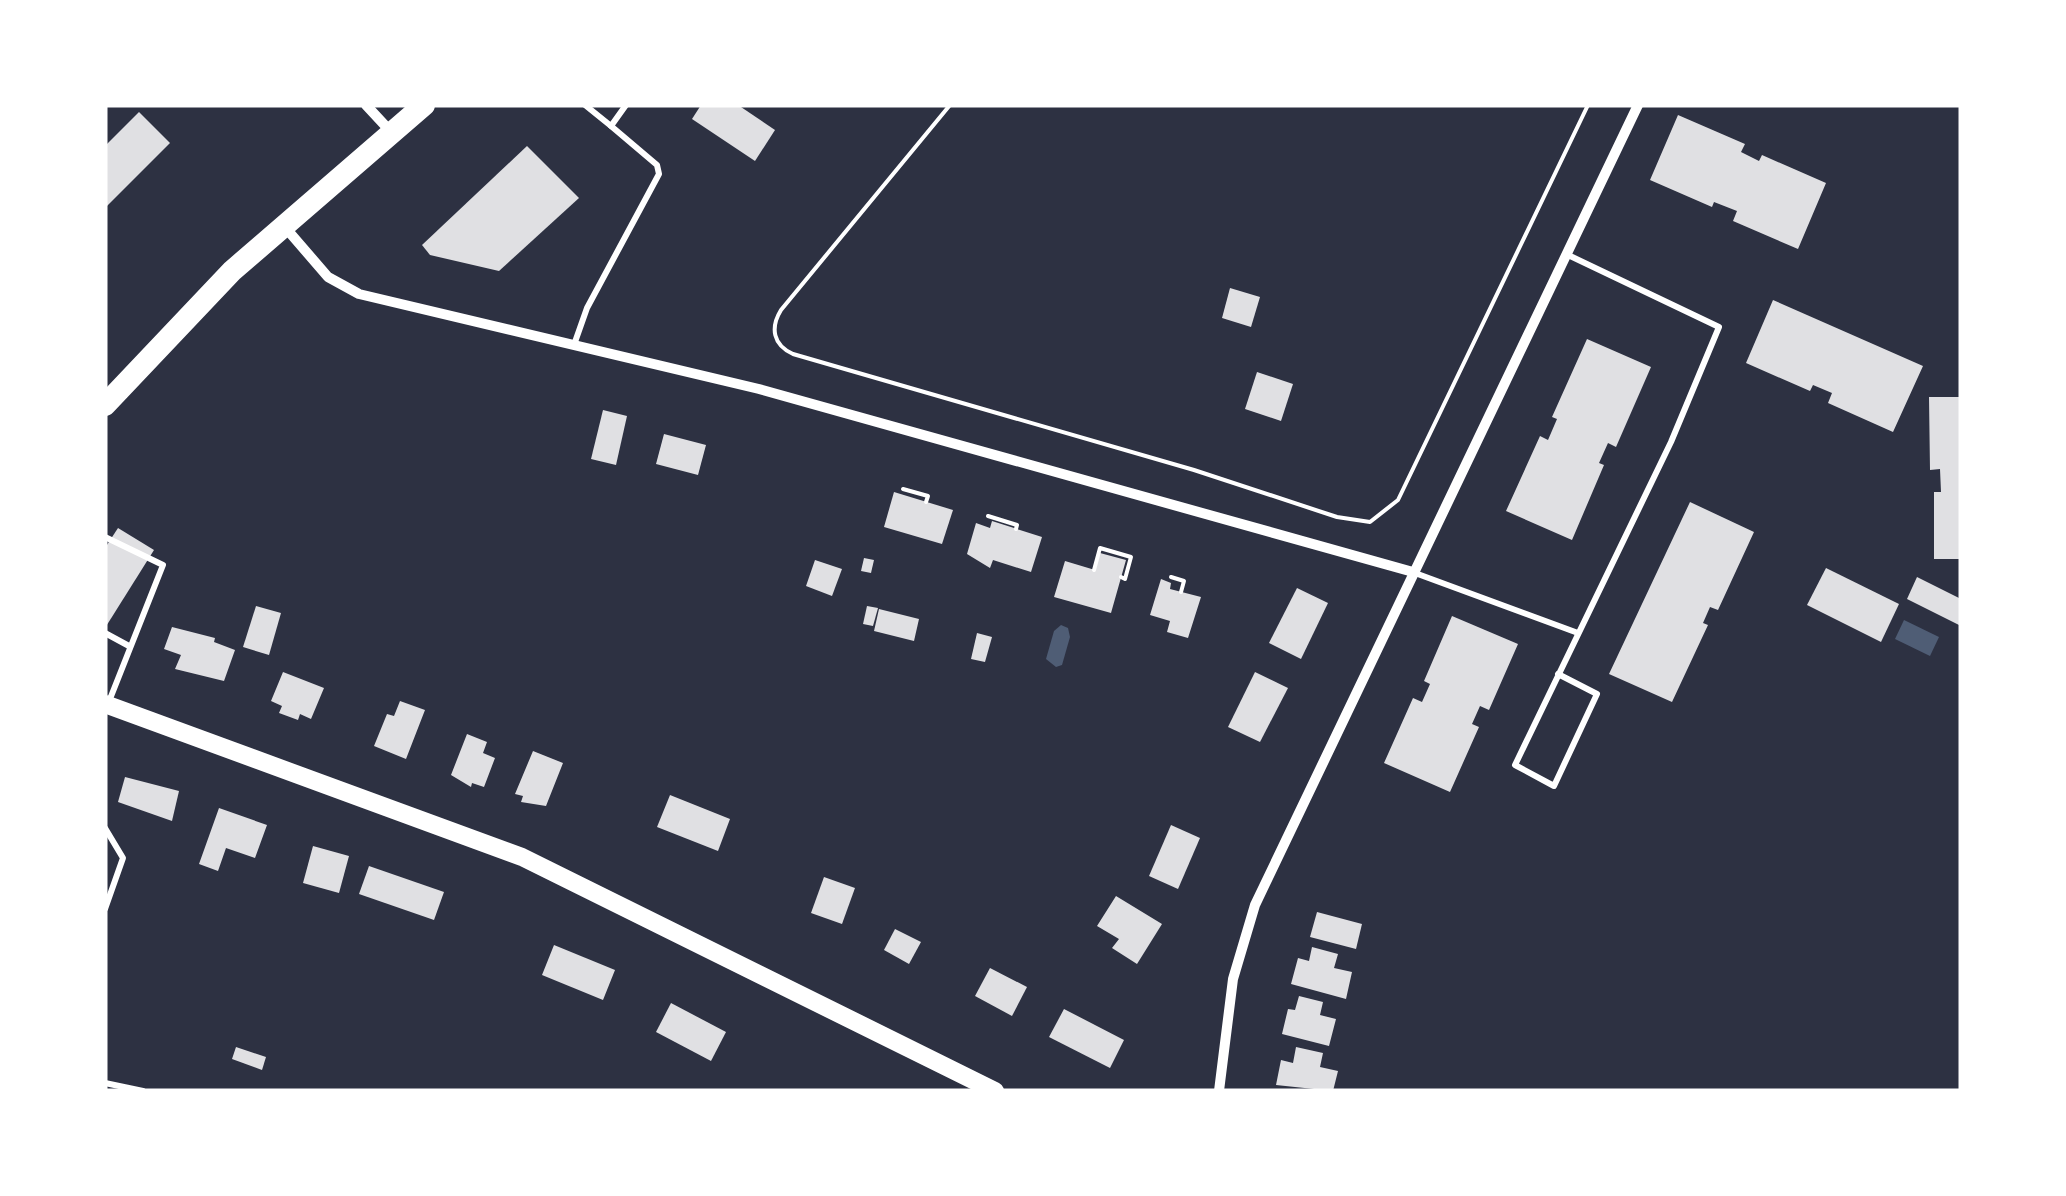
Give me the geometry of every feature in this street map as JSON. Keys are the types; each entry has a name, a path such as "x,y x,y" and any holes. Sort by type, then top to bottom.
{"main road":[{"path":"105,405 183,319 418,107"}],"street":[{"path":"366,105 392,133"},
{"path":"1219,1091 1233,978 1255,905 1638,105"},
{"path":"284,226 342,288 759,389 1413,572"},
{"path":"106,707 522,857 996,1091"}],"lane":[{"path":"574,342 587,308 659,174 657,165 584,105"},
{"path":"610,126 626,105"},
{"path":"1558,674 1596,694 1554,786 1515,766 1558,674 1691,399 1718,327 1566,254"},
{"path":"105,537 163,565 106,707"},
{"path":"1413,572 1578,633"},
{"path":"105,633 130,646"},
{"path":"105,828 123,858 105,909"},
{"path":"105,1083 143,1091"}],"path":[{"path":"950,105 780,310 774,330 779,345 793,354 1194,470 1337,516 1370,522 1398,500 1588,105"},
{"path":"903,489 928,496 926,502"},
{"path":"988,516 1017,524 1016,528"},
{"path":"1094,570 1100,548 1131,557 1125,578 1121,577"},
{"path":"1171,577 1184,581 1181,592"}],"water":[{"path":"1904,620 1939,637 1930,656 1895,639"},
{"path":"1061,625 1068,628 1070,637 1062,665 1056,667 1046,659 1054,631"}],"building":[{"path":"701,105 738,105 775,130 755,161 692,119"},
{"path":"139,112 170,143 105,208 105,146"},
{"path":"1678,115 1745,144 1741,152 1759,161 1762,155 1826,183 1798,249 1733,221 1737,211 1714,202 1712,207 1650,180"},
{"path":"527,146 579,198 499,271 430,255 422,245"},
{"path":"1230,288 1260,297 1251,327 1222,318"},
{"path":"1773,300 1923,366 1893,432 1828,403 1832,393 1813,385 1810,391 1746,363"},
{"path":"1587,339 1651,367 1616,447 1608,443 1599,463 1604,465 1572,540 1506,511 1540,436 1548,440 1557,419 1552,417"},
{"path":"1257,372 1293,384 1281,421 1245,409"},
{"path":"1929,397 1961,397 1961,559 1934,559 1934,492 1941,492 1940,469 1930,470"},
{"path":"603,410 627,416 616,465 591,459"},
{"path":"664,434 706,445 698,475 656,464"},
{"path":"894,492 953,510 942,544 884,527"},
{"path":"1690,502 1754,532 1718,610 1710,607 1703,623 1708,625 1672,702 1609,674"},
{"path":"992,521 1042,537 1031,572 993,560 990,568 967,554 976,523 990,528"},
{"path":"118,528 154,550 105,628 105,548"},
{"path":"1100,553 1126,560 1111,613 1054,597 1065,561 1095,570"},
{"path":"864,558 874,560 871,573 861,571"},
{"path":"815,560 842,569 832,596 806,586"},
{"path":"1826,568 1899,604 1881,642 1807,605"},
{"path":"1917,577 1961,599 1961,626 1907,599"},
{"path":"1161,579 1171,583 1170,589 1201,597 1188,638 1167,632 1170,621 1150,615"},
{"path":"1297,588 1328,603 1301,659 1269,643"},
{"path":"256,606 281,613 269,655 243,647"},
{"path":"867,606 878,608 873,626 863,624"},
{"path":"879,609 919,619 914,641 874,631"},
{"path":"1452,616 1518,644 1489,710 1480,706 1472,724 1479,727 1450,792 1384,763 1413,698 1422,702 1430,684 1424,681"},
{"path":"172,627 215,638 214,642 235,650 224,681 175,669 181,655 164,649"},
{"path":"977,633 992,637 985,662 971,659"},
{"path":"283,672 324,688 311,719 300,714 298,720 279,713 282,706 271,701"},
{"path":"1255,672 1288,688 1260,742 1228,727"},
{"path":"400,701 425,710 406,759 374,746 387,714 394,716"},
{"path":"467,734 487,742 483,753 495,758 484,787 472,783 471,787 451,775"},
{"path":"533,751 563,763 546,806 521,802 523,796 515,794"},
{"path":"125,777 179,791 172,821 118,802"},
{"path":"670,795 730,819 718,851 657,827"},
{"path":"219,808 267,825 255,858 226,848 218,871 199,864"},
{"path":"1171,825 1200,838 1178,889 1149,876"},
{"path":"313,846 349,856 339,893 303,883"},
{"path":"369,866 444,892 434,920 359,894"},
{"path":"824,877 855,888 842,924 811,913"},
{"path":"1116,896 1162,924 1137,964 1112,948 1119,939 1097,926"},
{"path":"1317,912 1362,924 1356,949 1310,937"},
{"path":"895,929 921,942 909,964 884,950"},
{"path":"554,945 615,970 603,1000 542,975"},
{"path":"1312,947 1338,954 1334,968 1352,972 1346,999 1291,984 1298,958 1309,961"},
{"path":"990,968 1027,987 1012,1016 975,996"},
{"path":"1299,996 1323,1002 1320,1015 1336,1019 1329,1046 1282,1034 1288,1009 1295,1010"},
{"path":"671,1003 726,1032 711,1061 656,1032"},
{"path":"1064,1009 1124,1040 1110,1068 1049,1037"},
{"path":"236,1047 266,1057 262,1070 232,1059"},
{"path":"1296,1047 1323,1053 1320,1067 1338,1071 1333,1091 1276,1085 1281,1060 1293,1063"}]}
